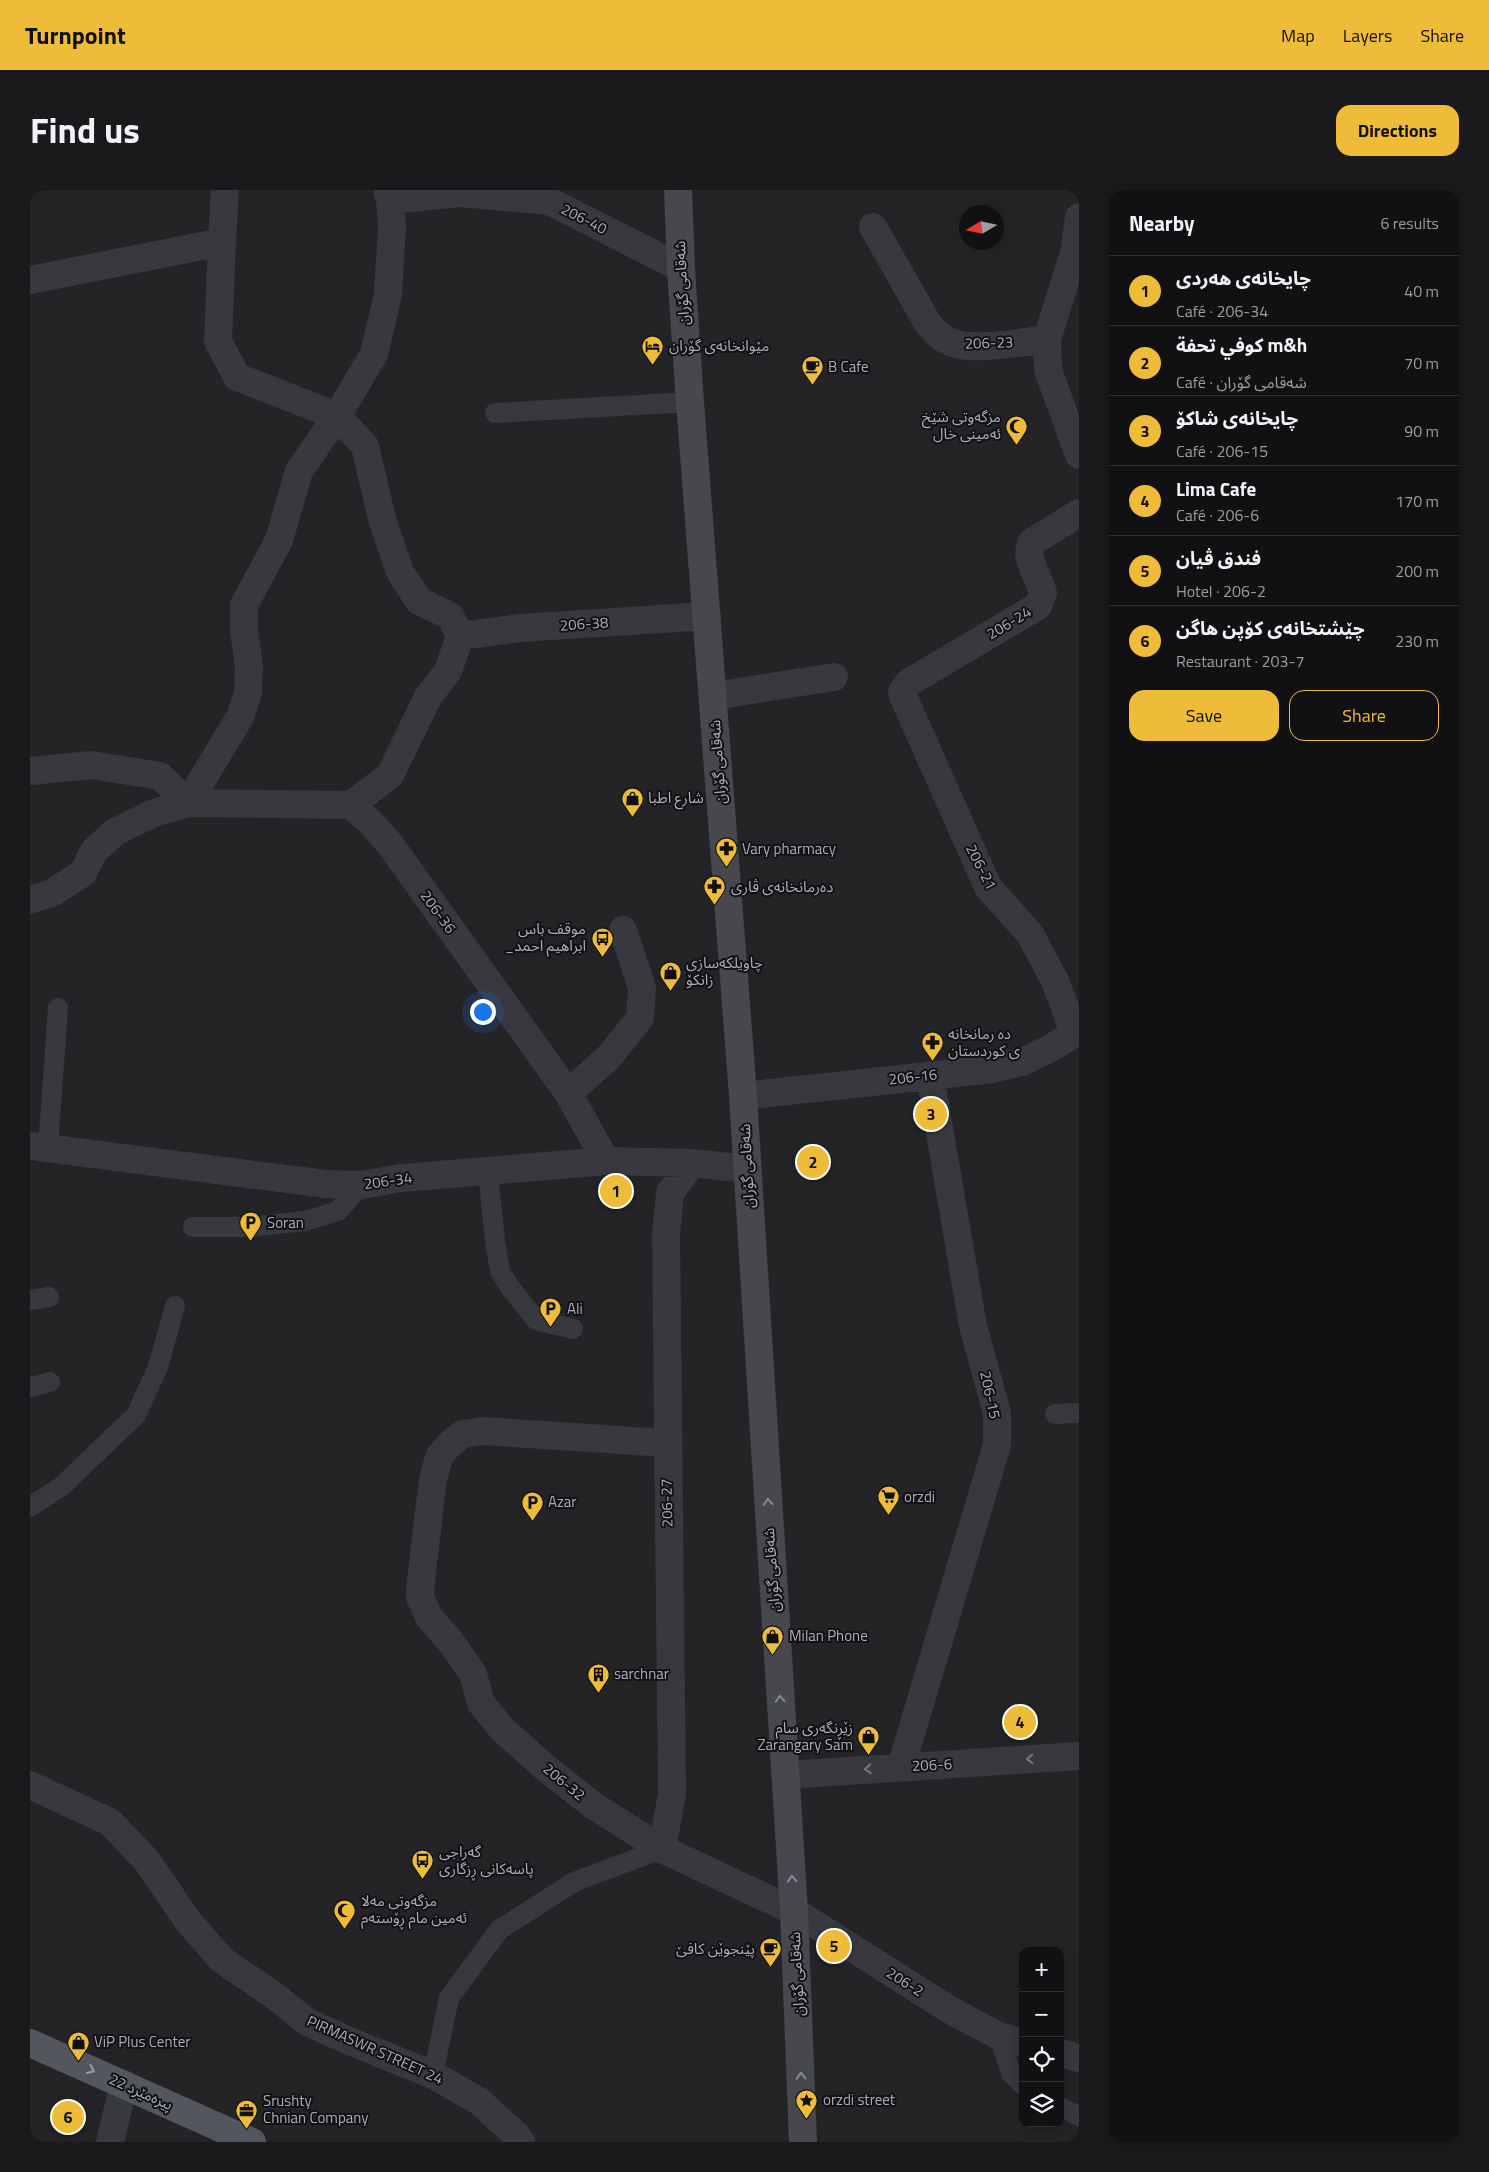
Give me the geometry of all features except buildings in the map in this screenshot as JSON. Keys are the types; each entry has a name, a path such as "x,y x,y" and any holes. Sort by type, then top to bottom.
{"main road":[{"name":"شەقامی گۆران","path":"678,190 690,402 743,1096 794,1911 803,2142"},
{"name":"22 پیرەمێرد","path":"30,2043 252,2142"}],"street":[{"path":"41,896 83,873 94,851 115,832 154,814 188,803 351,805 390,775 428,697 448,671 460,636 450,616 419,601 400,572 382,519 365,446 337,416 238,377 218,341 225,190"},
{"name":"206-40","path":"388,195 460,193 549,201 681,268"},
{"path":"188,803 240,717 248,693 249,667 244,631 244,605 280,540 299,471 337,416 374,354 388,295 392,227 388,195"},
{"path":"1079,217 1075,250 1047,339 1048,370 1079,455"},
{"name":"206-23","path":"873,227 927,322 937,334 950,342 965,346 1047,339"},
{"path":"30,280 222,242"},
{"name":"206-24","path":"902,692 908,683 1038,606 1043,593 1028,548 1032,542 1079,513"},
{"name":"206-38","path":"460,636 520,628 707,616"},
{"path":"713,696 834,677"},
{"name":"206-21","path":"902,692 902,696 988,887 1030,934 1056,983 1077,1032"},
{"path":"30,772 91,766 160,776 188,803"},
{"name":"206-36","path":"351,805 370,822 388,843 568,1093 606,1161"},
{"path":"568,1093 608,1058 640,1018 642,988 623,930"},
{"name":"206-16","path":"743,1096 994,1069 1022,1062 1049,1050 1077,1032"},
{"name":"206-15","path":"901,1767 997,1445 997,1413 974,1326 930,1075"},
{"name":"206-34","path":"39,1146 326,1184 361,1185 401,1178 606,1161 692,1163 747,1169"},
{"name":"206-27","path":"662,1849 672,1794 666,1443 666,1233 670,1193 692,1163"},
{"name":"206-32","path":"666,1443 482,1431 462,1434 439,1457 433,1480 420,1597 429,1617 450,1641 472,1674 481,1703 502,1729 547,1769 594,1806 662,1849 794,1911"},
{"name":"206-6","path":"785,1776 1079,1756"},
{"name":"PIRMASWR STREET 24","path":"30,1785 110,1822 147,1861 188,1921 222,1960 275,1996 307,2022 433,2075 479,2101 521,2142"},
{"name":"206-2","path":"794,1911 950,2010 1011,2039"},
{"path":"1064,2054 1079,2058"},
{"path":"110,2142 124,2084"}],"lane":[{"path":"495,413 690,402"},
{"path":"39,1146 58,1008"},
{"path":"488,1172 500,1270 509,1286 536,1320 573,1330"},
{"path":"193,1227 249,1227 305,1221 338,1210 361,1185"},
{"path":"30,1507 62,1486 136,1415 158,1367 175,1306"},
{"path":"30,1387 50,1382"},
{"path":"1055,1414 1079,1413"},
{"path":"433,2075 449,1998 499,1930 574,1882 662,1849"},
{"path":"1011,2039 1011,2073 1021,2082"},
{"path":"1064,2109 1079,2116"}],"shaded area":[{"path":"30,190 1079,190 1079,2142 266,2142 30,2035"},
{"path":"30,2042 252,2142 30,2142"}],"place":[{"name":"مێوانخانەی گۆران","path":"653,365"},
{"name":"B Cafe","path":"812,386"},
{"name":"مزگەوتی شێخ ئەمینی خال","path":"1017,445"},
{"name":"شارع اطبا","path":"632,817"},
{"name":"Vary pharmacy","path":"726,868"},
{"name":"دەرمانخانەی ڤاری","path":"715,906"},
{"name":"موقف باس _ابراهیم احمد","path":"602,957"},
{"name":"چاویلكە‌سازی زانكۆ","path":"670,991"},
{"name":"ده رمانخانه ی کوردستان","path":"932,1062"},
{"name":"چایخانەی شاکۆ","path":"931,1114"},
{"name":"كوفي تحفة m&h","path":"813,1162"},
{"name":"چایخانەی هەردی","path":"616,1191"},
{"name":"Soran","path":"251,1242"},
{"name":"Ali","path":"551,1328"},
{"name":"orzdi","path":"888,1516"},
{"name":"Azar","path":"532,1521"},
{"name":"Milan Phone","path":"773,1655"},
{"name":"sarchnar","path":"598,1693"},
{"name":"Lima Cafe","path":"1020,1722"},
{"name":"زێڕنگەری سام Zarangary Sam","path":"869,1756"},
{"name":"گەراجی پاسەکانی ڕزگاری","path":"423,1880"},
{"name":"مزگەوتی مەلا ئەمین مام ڕۆستەم","path":"345,1929"},
{"name":"فندق ڤيان","path":"834,1946"},
{"name":"پێنجوێن کافێ","path":"771,1968"},
{"name":"ViP Plus Center","path":"78,2061"},
{"name":"چێشتخانە‌ی كۆپن ھاگن","path":"68,2117"},
{"name":"orzdi street","path":"807,2119"},
{"name":"Srushty Chnian Company","path":"247,2129"}]}
